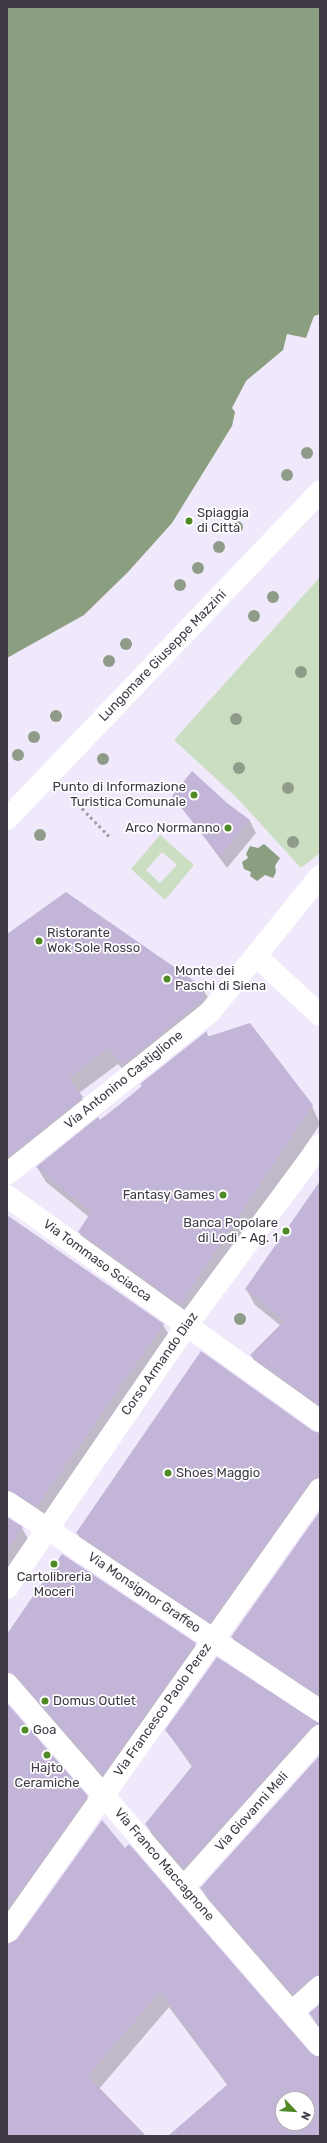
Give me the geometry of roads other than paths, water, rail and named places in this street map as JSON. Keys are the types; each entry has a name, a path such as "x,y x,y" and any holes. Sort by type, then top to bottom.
{"street":[{"name":"Lungomare Giuseppe Mazzini","path":"7,819 320,492"},
{"name":"Via Antonino Castiglione","path":"7,1174 210,1012 320,876"},
{"path":"262,949 320,1014"},
{"name":"Corso Armando Diaz","path":"7,1588 187,1325 320,1145"},
{"name":"Via Tommaso Sciacca","path":"7,1196 320,1421"},
{"name":"Via Francesco Paolo Perez","path":"7,1932 212,1639 320,1489"},
{"name":"Via Monsignor Graffeo","path":"7,1502 320,1711"},
{"name":"Via Franco Maccagnone","path":"7,1684 320,2045"},
{"name":"Via Giovanni Meli","path":"183,1888 320,1736"},
{"path":"292,2012 320,1987"}],"place":[{"name":"Spiaggia di Città","path":"189,521"},
{"name":"Punto di Informazione Turistica Comunale","path":"194,795"},
{"name":"Arco Normanno","path":"228,828"},
{"name":"Ristorante Wok Sole Rosso","path":"39,941"},
{"name":"Monte dei Paschi di Siena","path":"167,979"},
{"name":"Fantasy Games","path":"223,1195"},
{"name":"Banca Popolare di Lodi - Ag. 1","path":"286,1231"},
{"name":"Shoes Maggio","path":"168,1473"},
{"name":"Cartolibreria Moceri","path":"54,1564"},
{"name":"Domus Outlet","path":"45,1701"},
{"name":"Goa","path":"25,1730"},
{"name":"Hajto Ceramiche","path":"47,1755"}]}
